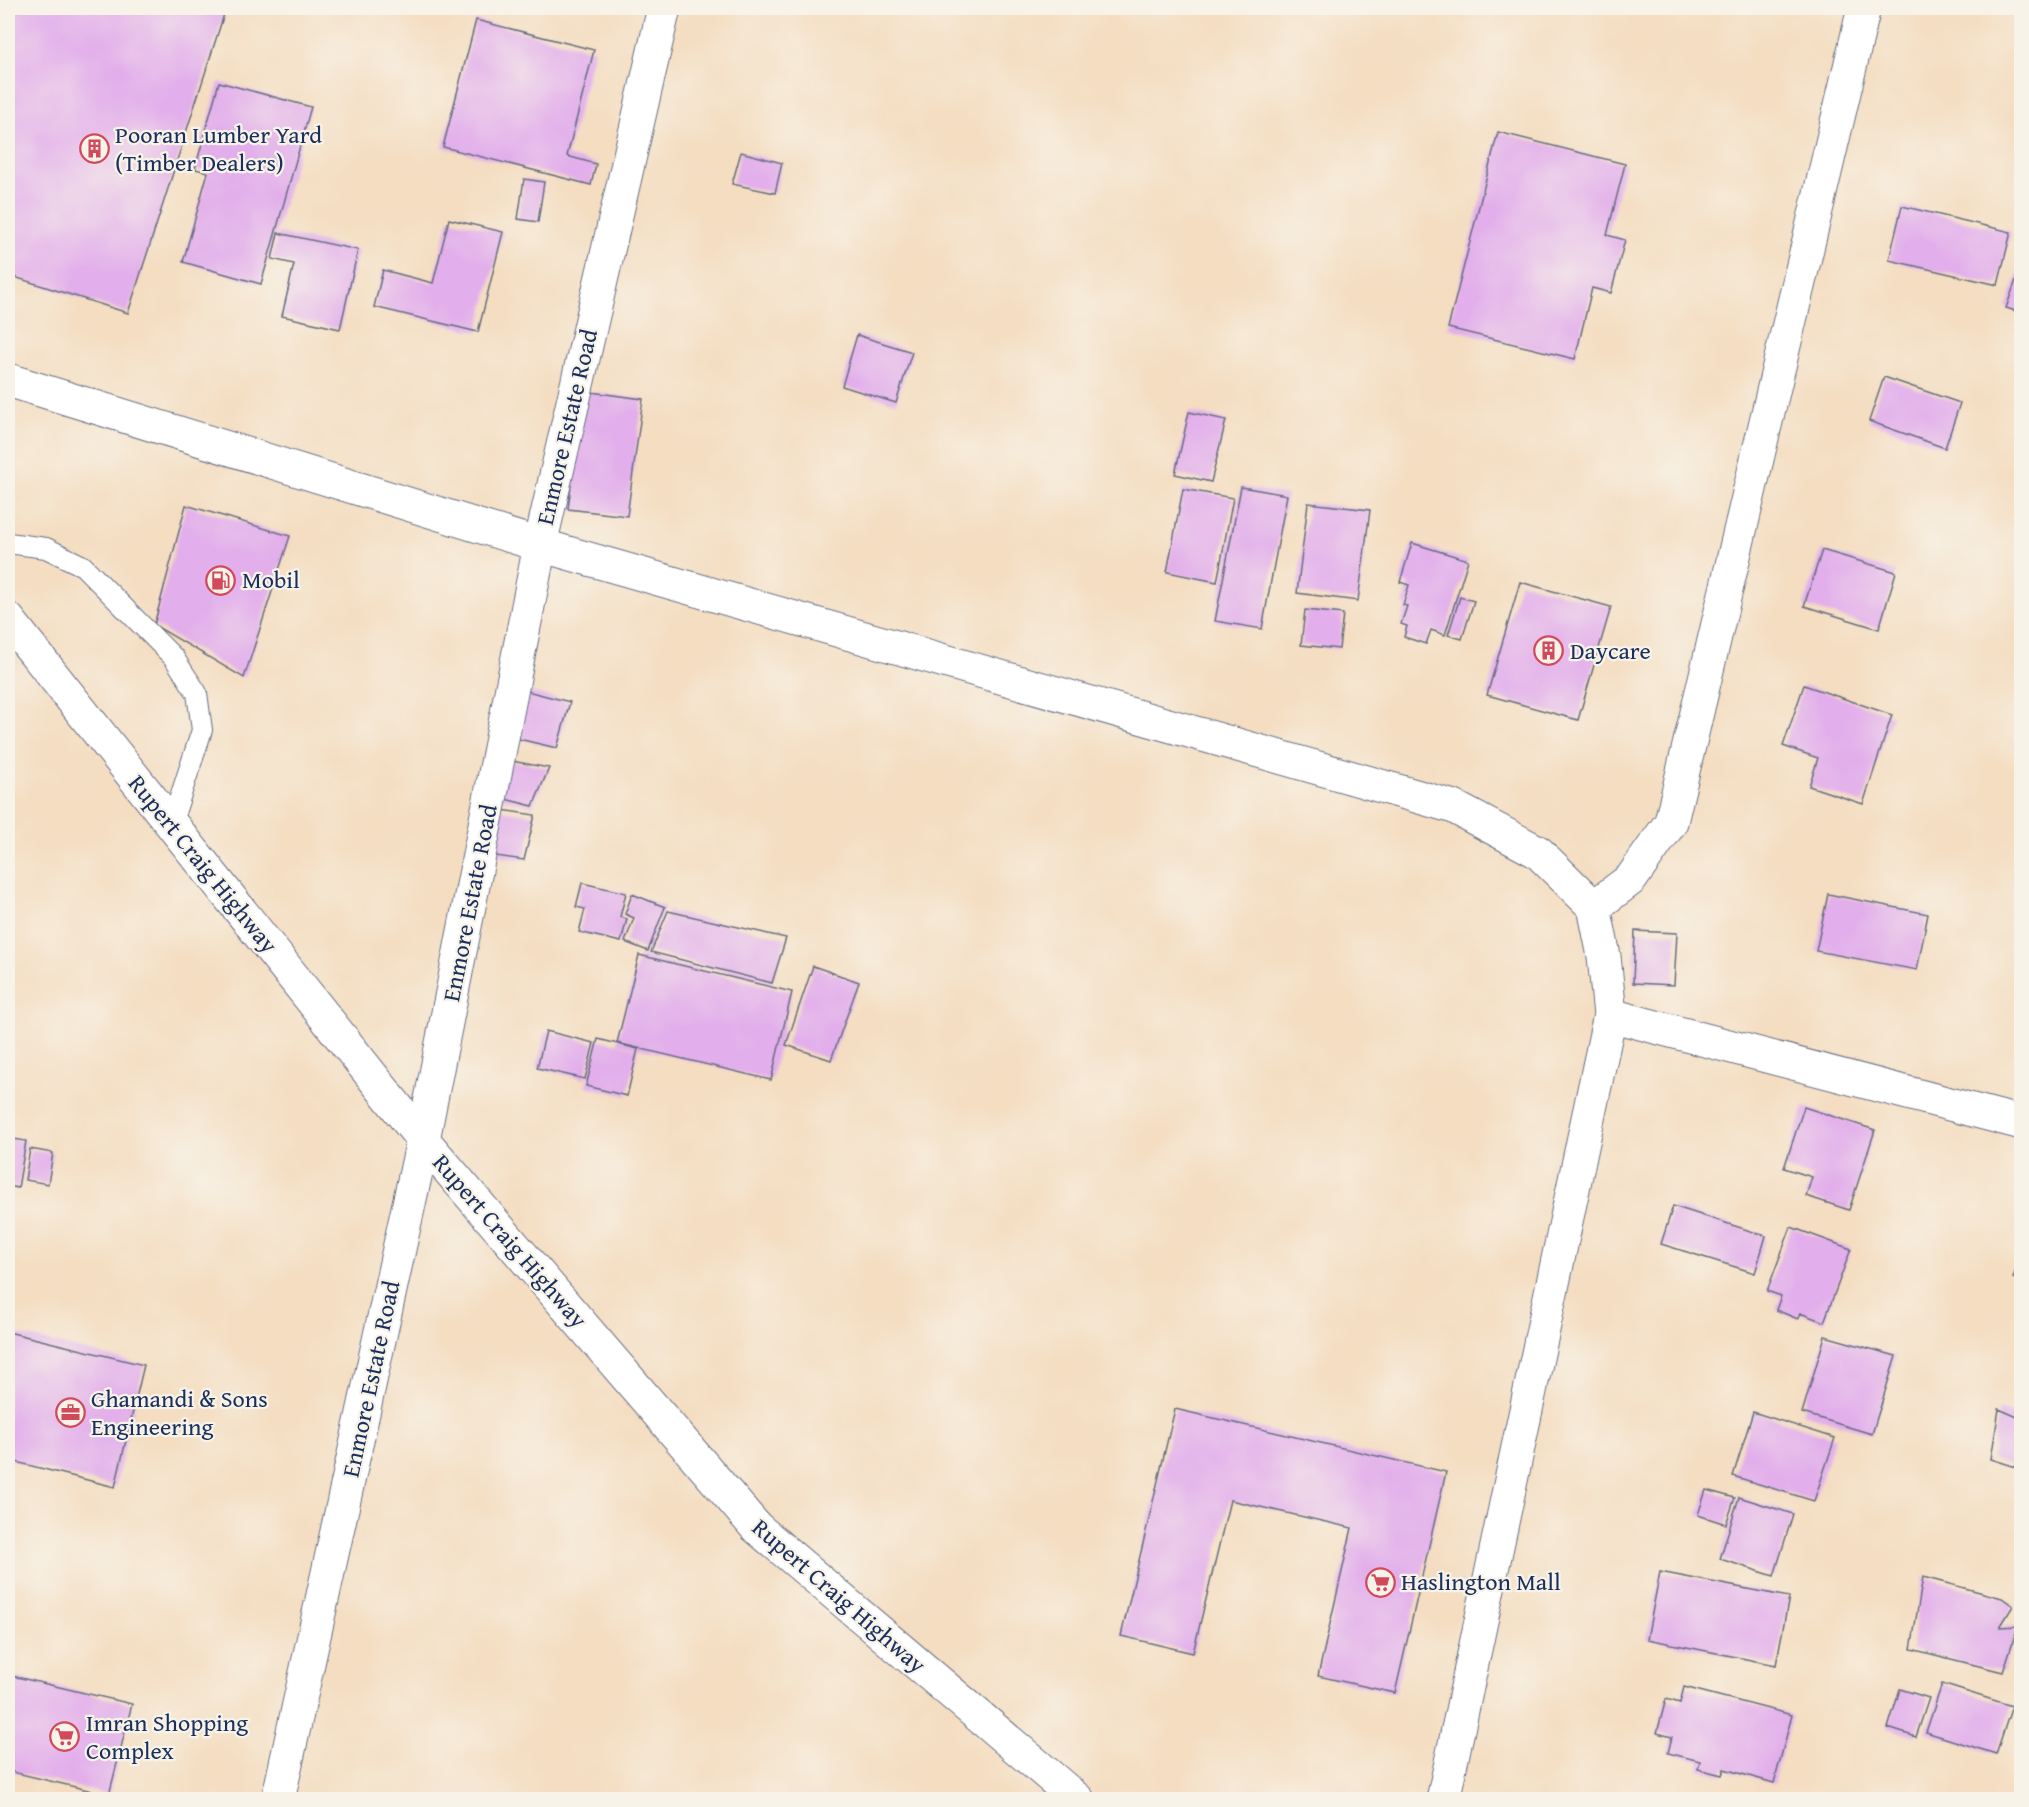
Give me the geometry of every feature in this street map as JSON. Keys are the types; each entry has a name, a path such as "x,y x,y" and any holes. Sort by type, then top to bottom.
{"street":[{"name":"Enmore Estate Road","path":"278,1800 423,1140 540,545 664,8"},
{"path":"1594,907 1631,879 1671,822 1864,8"},
{"path":"8,380 540,545 1454,807 1538,852 1594,907 1605,956 1610,1015 1443,1800"},
{"name":"Rupert Craig Highway","path":"8,619 423,1140 756,1527 1078,1800"},
{"path":"1610,1015 2022,1123"}],"lane":[{"path":"8,543 46,548 82,566 123,604 174,658 196,693 202,730 171,825"}],"building":[{"name":"Pooran Lumber Yard (Timber Dealers)","path":"13,8 226,8 128,313 8,275 8,24"},
{"path":"476,20 594,50 567,156 596,164 591,185 443,147"},
{"path":"219,82 311,107 261,284 183,262 208,172 195,169"},
{"path":"1498,132 1625,164 1607,235 1625,240 1611,293 1592,288 1575,359 1448,328"},
{"path":"741,152 782,163 775,193 732,184"},
{"path":"524,179 544,182 538,222 518,219"},
{"path":"1902,206 2011,232 1998,285 1889,260"},
{"path":"449,219 503,232 478,332 374,307 383,270 433,283"},
{"path":"278,233 358,250 340,329 282,316 294,264 272,259"},
{"path":"2022,266 2022,313 2006,308"},
{"path":"857,335 912,352 896,403 842,386"},
{"path":"1884,377 1960,403 1945,448 1869,421"},
{"path":"583,391 643,399 627,516 568,509"},
{"path":"1189,412 1226,420 1211,482 1175,474"},
{"path":"1241,487 1287,495 1262,629 1215,621"},
{"path":"1183,489 1233,498 1217,582 1167,572"},
{"path":"1308,503 1370,510 1358,601 1297,593"},
{"name":"Mobil","path":"186,505 290,536 244,678 154,625"},
{"path":"1412,543 1468,560 1445,635 1431,630 1426,644 1404,637 1407,626 1401,624 1407,606 1403,605 1409,585 1400,582"},
{"path":"1822,550 1896,572 1879,629 1804,606"},
{"name":"Daycare","path":"1520,582 1611,607 1578,720 1487,695"},
{"path":"1460,597 1474,601 1462,639 1448,635"},
{"path":"1305,610 1343,614 1339,649 1301,645"},
{"path":"1804,685 1892,715 1863,804 1809,786 1818,758 1783,746"},
{"path":"523,690 570,702 557,748 510,737"},
{"path":"512,761 549,768 533,806 497,797"},
{"path":"494,809 535,815 524,860 482,854"},
{"path":"582,883 626,893 620,917 627,919 621,942 579,932 585,909 576,907"},
{"path":"632,894 665,907 648,951 625,942 634,918 625,914"},
{"path":"1828,894 1928,914 1917,970 1816,951"},
{"path":"668,911 786,938 772,983 651,952"},
{"path":"1635,931 1677,933 1674,985 1633,983"},
{"path":"639,955 792,992 771,1080 617,1043"},
{"path":"813,966 859,982 831,1060 786,1045"},
{"path":"546,1031 594,1043 585,1079 537,1068"},
{"path":"598,1039 638,1049 627,1096 586,1086"},
{"path":"1804,1107 1875,1130 1849,1210 1806,1196 1812,1177 1784,1168"},
{"path":"8,1138 26,1141 18,1188 8,1186"},
{"path":"30,1149 53,1153 48,1184 25,1180"},
{"path":"1673,1206 1766,1236 1755,1273 1661,1244"},
{"path":"1791,1227 1851,1249 1824,1322 1800,1313 1798,1319 1776,1310 1781,1296 1767,1291"},
{"path":"2022,1255 2022,1282 2013,1278"},
{"name":"Ghamandi & Sons Engineering","path":"8,1332 144,1365 115,1487 8,1460"},
{"path":"1825,1336 1896,1356 1872,1434 1802,1413"},
{"name":"Haslington Mall","path":"1175,1409 1446,1472 1395,1693 1318,1676 1352,1528 1230,1500 1193,1653 1121,1636"},
{"path":"1999,1409 2022,1419 2022,1469 1991,1459"},
{"path":"1753,1412 1835,1438 1814,1501 1733,1476"},
{"path":"1706,1490 1735,1498 1726,1524 1698,1515"},
{"path":"1739,1497 1793,1514 1774,1576 1720,1559"},
{"path":"1660,1572 1789,1597 1776,1665 1647,1639"},
{"path":"1923,1577 2002,1598 2013,1606 2000,1627 2018,1626 2003,1672 1911,1649"},
{"name":"Imran Shopping Complex","path":"8,1675 132,1704 109,1795 8,1771"},
{"path":"1942,1684 2012,1706 1996,1754 1926,1732"},
{"path":"1684,1687 1792,1715 1774,1783 1724,1769 1722,1775 1698,1769 1700,1761 1668,1753 1672,1737 1657,1733 1666,1699 1680,1703"},
{"path":"1900,1689 1929,1698 1916,1737 1888,1728"}],"place":[{"name":"Pooran Lumber Yard (Timber Dealers)","path":"94,149"},
{"name":"Mobil","path":"221,580"},
{"name":"Daycare","path":"1549,651"},
{"name":"Ghamandi & Sons Engineering","path":"70,1413"},
{"name":"Haslington Mall","path":"1380,1582"},
{"name":"Imran Shopping Complex","path":"65,1737"}]}
